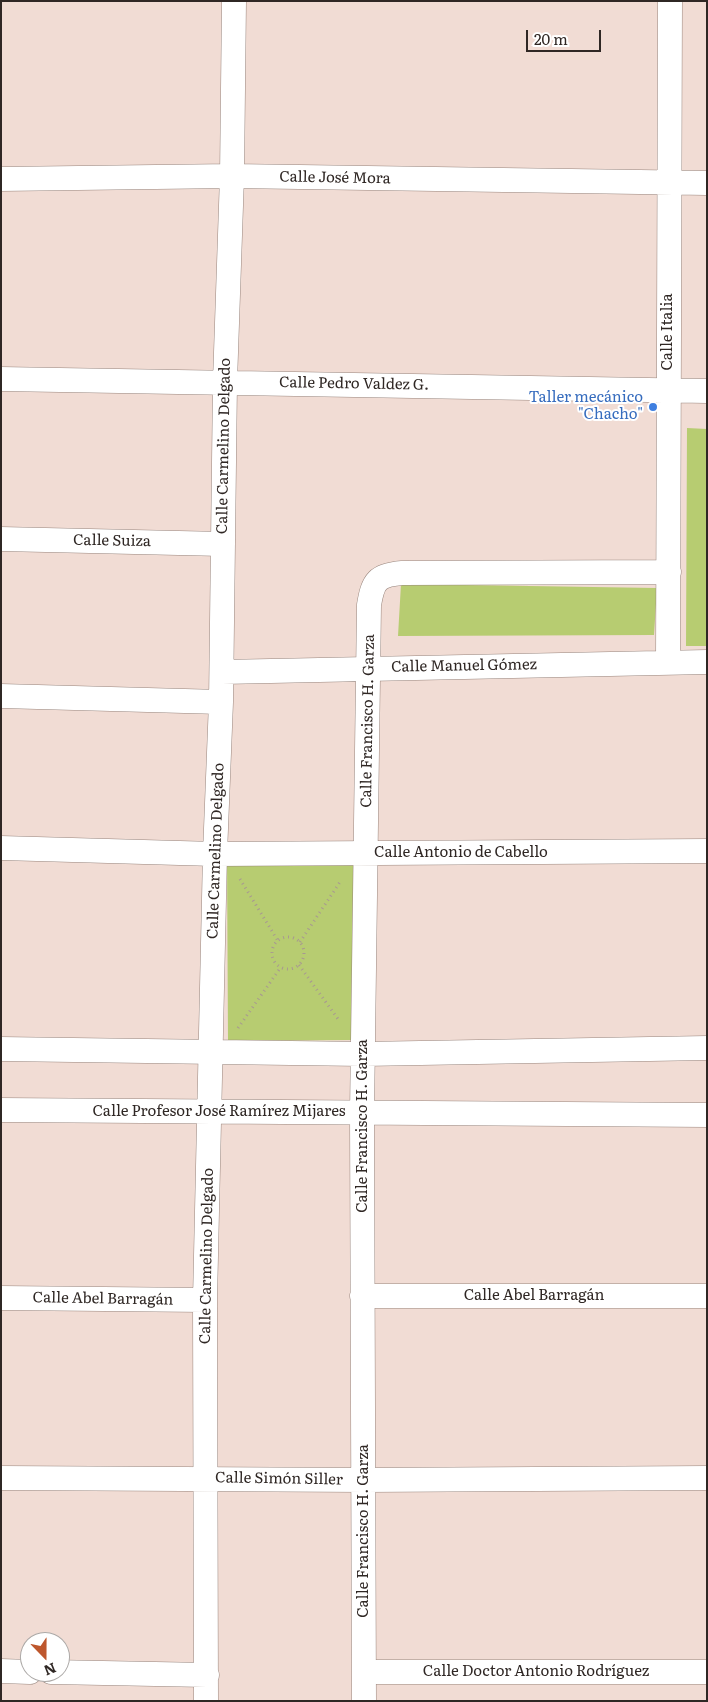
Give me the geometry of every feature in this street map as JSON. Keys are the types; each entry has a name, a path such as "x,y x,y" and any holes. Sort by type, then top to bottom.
{"street":[{"name":"Calle Carmelino Delgado","path":"206,1701 205,1300 215,854 222,672 225,382 232,176 234,1"},
{"name":"Calle Italia","path":"668,662 670,1"},
{"name":"Calle José Mora","path":"1,179 232,176 707,183"},
{"name":"Calle Pedro Valdez G.","path":"1,379 707,391"},
{"name":"Calle Suiza","path":"1,539 223,544"},
{"name":"Calle Francisco H. Garza","path":"364,1701 365,1480 362,1113 369,605 372,590 378,579 388,574 402,573 669,572"},
{"name":"Calle Manuel Gómez","path":"222,672 707,662"},
{"path":"1,696 221,702"},
{"name":"Calle Antonio de Cabello","path":"1,848 215,854 707,851"},
{"path":"1,1049 363,1054 707,1048"},
{"name":"Calle Profesor José Ramírez Mijares","path":"1,1110 209,1113 707,1115"},
{"name":"Calle Abel Barragán","path":"362,1296 707,1296"},
{"name":"Calle Abel Barragán","path":"1,1298 205,1300"},
{"name":"Calle Simón Siller","path":"1,1478 365,1480 707,1478"},
{"path":"1,1671 20,1672"},
{"path":"70,1672 206,1675"},
{"name":"Calle Doctor Antonio Rodríguez","path":"364,1672 707,1672"}],"path":[{"path":"236,873 278,940"},
{"path":"300,942 341,880"},
{"path":"288,937 300,942 304,954 298,965 291,968 281,967 272,955 274,945 278,940 288,937"},
{"path":"298,965 339,1020"},
{"path":"232,1035 281,967"}],"green space":[{"path":"687,428 707,429 707,646 686,646"},
{"path":"401,584 657,588 654,635 398,636"},
{"path":"227,857 359,858 356,1040 228,1041"}],"place":[{"name":"Taller mecánico \"Chacho\"","path":"653,407"}]}
